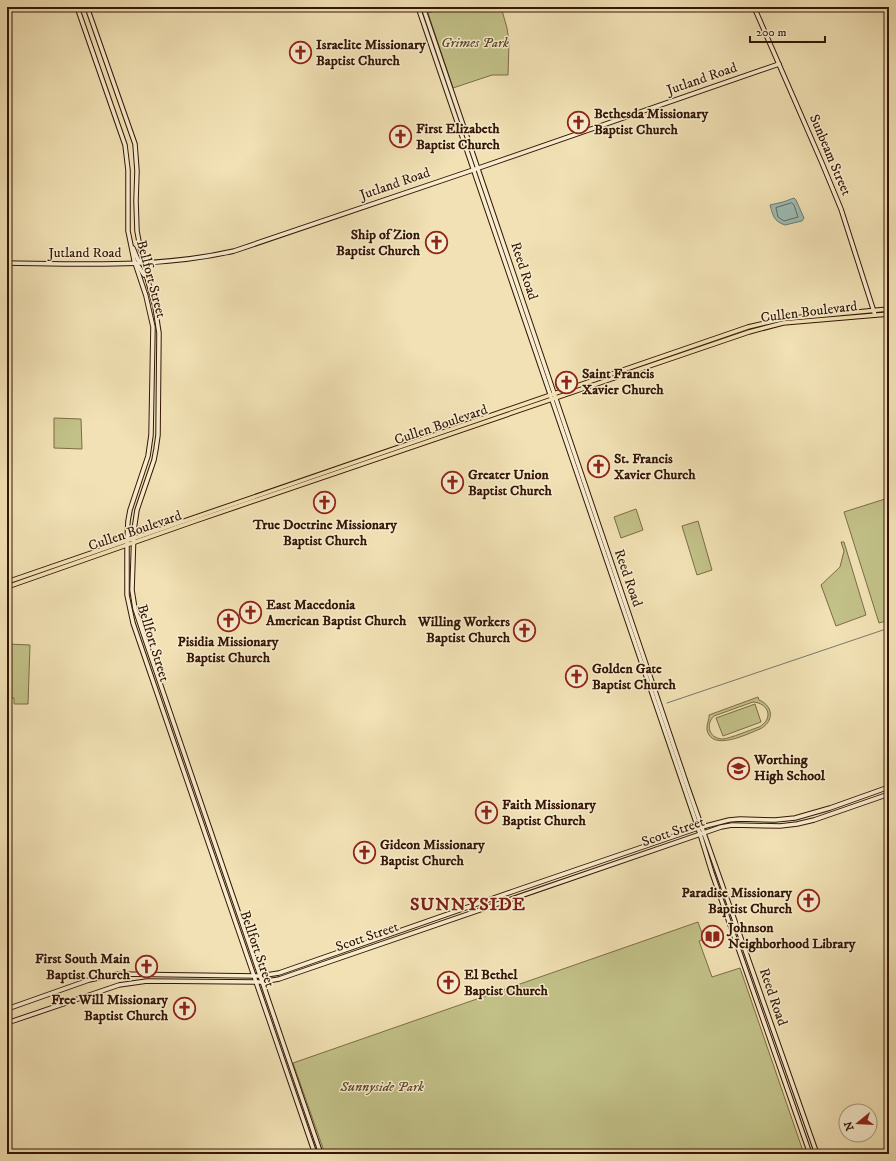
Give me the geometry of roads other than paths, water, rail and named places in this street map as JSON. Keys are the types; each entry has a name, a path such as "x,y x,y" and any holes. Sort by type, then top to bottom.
{"main road":[{"name":"Bellfort Street","path":"77,7 125,145 128,170 129,240 135,264 146,296 153,327 152,435 148,456 134,496 128,521 126,545 127,595 133,623 315,1154"},
{"name":"Bellfort Street","path":"87,7 135,144 137,171 136,201 138,246 152,294 158,326 158,435 154,460 140,498 135,518 132,590 135,609 322,1154"},
{"name":"Reed Road","path":"418,7 478,168 506,249 539,356"},
{"name":"Reed Road","path":"423,7 435,50"},
{"name":"Sunbeam Street","path":"754,7 841,209 874,313"},
{"name":"Jutland Road","path":"7,263 143,264 212,256 234,251 779,64"},
{"name":"Reed Road","path":"462,128 473,170 553,396 700,828 817,1154"},
{"path":"486,208 491,207"},
{"path":"129,240 137,258 143,264"},
{"path":"501,250 506,249"},
{"path":"135,264 139,267 148,281"},
{"path":"146,296 152,294"},
{"name":"Cullen Boulevard","path":"874,313 889,309"},
{"name":"Cullen Boulevard","path":"688,350 716,338 767,322 782,319 874,313 889,314"},
{"name":"Cullen Boulevard","path":"7,587 126,545 134,540 688,350 764,327 783,323 846,315"},
{"path":"806,321 809,319 820,318 820,316"},
{"path":"153,327 158,326"},
{"path":"716,338 720,341"},
{"path":"153,363 159,363"},
{"path":"152,399 158,398"},
{"path":"152,435 158,435"},
{"path":"134,496 140,498"},
{"name":"Cullen Boulevard","path":"7,582 127,540 134,540"},
{"path":"141,644 146,642"},
{"name":"Scott Street","path":"7,1009 89,980 117,974 260,976 280,973 700,828 729,820 775,820 795,818 889,788"},
{"name":"Scott Street","path":"7,1023 119,985 147,981 262,982 285,978 702,833 732,825 780,826 797,824 814,820 889,794"},
{"path":"194,800 200,798"},
{"name":"Reed Road","path":"702,833 712,873 810,1154"},
{"path":"220,878 226,876"},
{"path":"240,936 246,934"},
{"path":"755,997 760,995"},
{"path":"765,1026 770,1024"},
{"path":"775,1055 780,1053"},
{"path":"784,1082 790,1080"}],"water":[{"path":"794,198 804,218 802,221 785,225 778,222 774,217 770,205"}],"waterway":[{"path":"667,703 889,628"}],"place":[{"name":"Israelite Missionary Baptist Church","path":"301,53"},
{"name":"Bethesda Missionary Baptist Church","path":"579,122"},
{"name":"First Elizabeth Baptist Church","path":"401,137"},
{"name":"Ship of Zion Baptist Church","path":"436,243"},
{"name":"Saint Francis Xavier Church","path":"566,382"},
{"name":"St. Francis Xavier Church","path":"598,467"},
{"name":"Greater Union Baptist Church","path":"453,483"},
{"name":"True Doctrine Missionary Baptist Church","path":"325,503"},
{"name":"East Macedonia American Baptist Church","path":"251,613"},
{"name":"Pisidia Missionary Baptist Church","path":"228,620"},
{"name":"Willing Workers Baptist Church","path":"525,630"},
{"name":"Golden Gate Baptist Church","path":"577,677"},
{"name":"Worthing High School","path":"739,768"},
{"name":"Faith Missionary Baptist Church","path":"487,813"},
{"name":"Gideon Missionary Baptist Church","path":"365,853"},
{"name":"Paradise Missionary Baptist Church","path":"808,901"},
{"name":"Johnson Neighborhood Library","path":"712,936"},
{"name":"First South Main Baptist Church","path":"146,967"},
{"name":"El Bethel Baptist Church","path":"449,983"},
{"name":"Free Will Missionary Baptist Church","path":"184,1008"}],"district":[{"name":"SUNNYSIDE","path":"468,905"}],"park label":[{"name":"Grimes Park","path":"475,43"},
{"name":"Sunnyside Park","path":"382,1087"}]}
